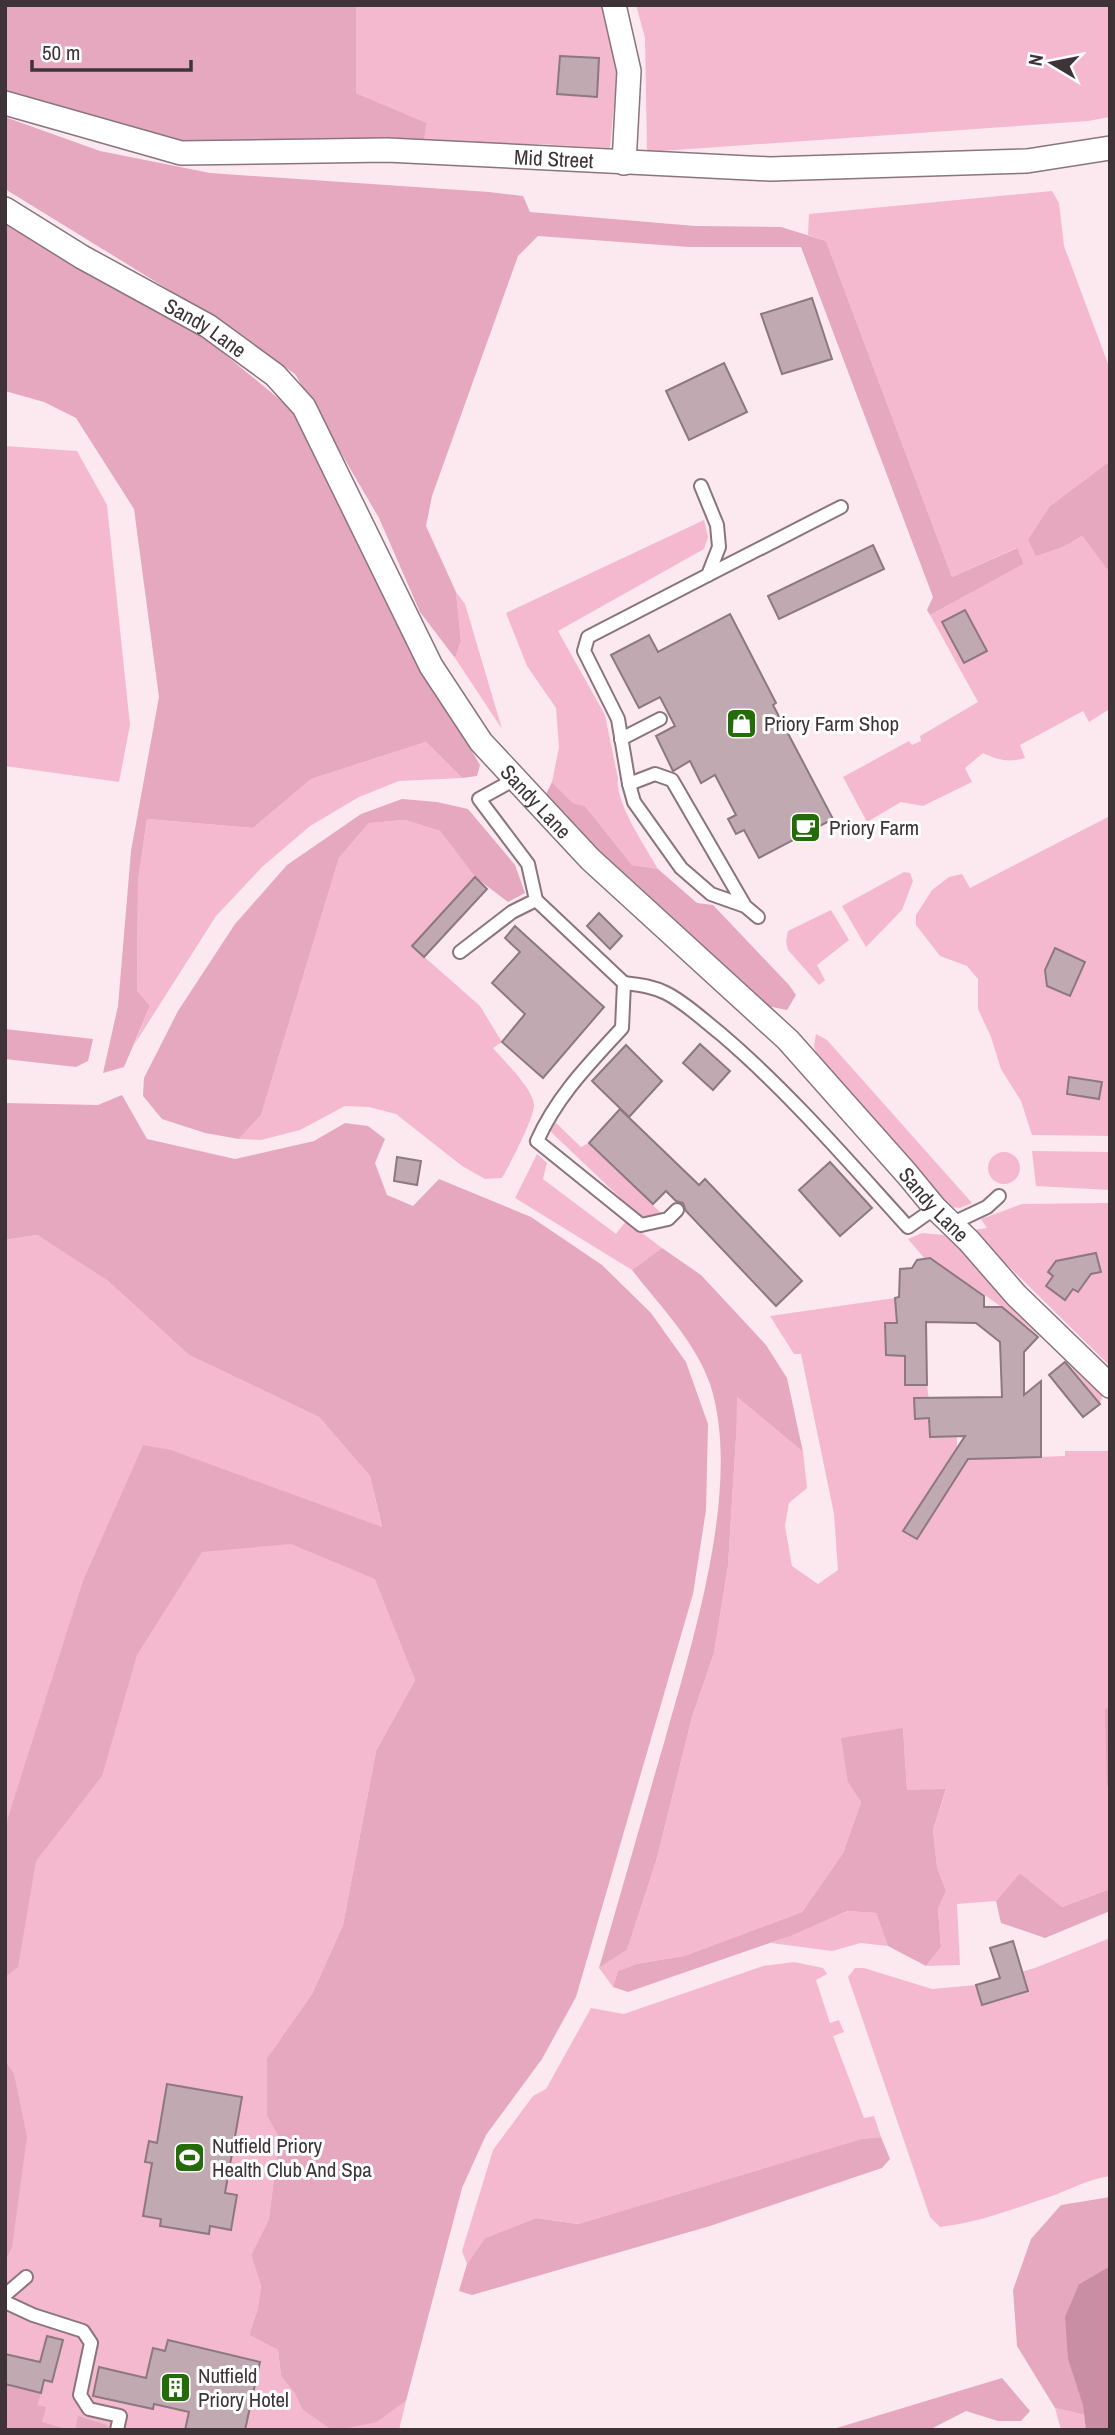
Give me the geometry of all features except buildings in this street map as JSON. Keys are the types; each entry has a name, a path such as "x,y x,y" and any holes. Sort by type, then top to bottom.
{"street":[{"path":"614,5 629,71 624,163"},
{"name":"Mid Street","path":"5,103 181,153 387,150 769,169 1027,161 1110,148"},
{"name":"Sandy Lane","path":"5,209 82,257 208,326 275,375 304,407 431,666 481,742 590,859 789,1040 934,1208 1016,1295 1110,1386"}],"lane":[{"path":"701,486 717,525 719,547 708,575"},
{"path":"745,906 710,894 681,868 634,802 618,719 584,651 588,637 841,507"},
{"path":"621,739 660,719"},
{"path":"629,785 656,774 672,780 745,906 758,917"},
{"path":"515,779 479,799 528,864 536,900 624,983 649,986 667,993 684,1003 727,1040 762,1071 908,1227 934,1208"},
{"path":"460,953 512,912 536,900"},
{"path":"624,983 622,1028 572,1081 549,1114 537,1141 641,1225 668,1219 677,1210"},
{"path":"951,1224 987,1207 999,1196"},
{"path":"5,2295 26,2277"},
{"path":"5,2302 33,2315 83,2331 92,2343 79,2395 89,2409 120,2416 117,2430"}],"shaded area":[{"path":"5,5 356,5 356,93 427,123 423,145 242,140 169,142 5,92"},
{"path":"356,5 607,5 619,53 610,148 538,144 423,145 427,123 356,93","holes":["560,56 599,58 597,97 557,94"]},
{"path":"636,5 1110,5 1110,117 1088,121 647,152 645,38"},
{"path":"5,117 100,151 210,173 489,192 523,196 530,212 695,226 781,227 826,241 952,577 1017,548 1024,564 930,615 927,610 933,597 801,247 689,247 538,236 518,256 432,496 426,526 456,592 461,641 455,658 420,612 379,518 295,374 200,309 5,189"},
{"path":"1052,191 1059,203 1064,246 1110,369 1110,461 1050,506 1065,546 1082,536 1110,573 1110,712 1108,710 1089,722 1083,711 1020,745 1025,758 1004,760 983,753 965,768 972,782 923,806 901,802 867,822 843,777 909,741 912,745 921,741 920,736 978,702 930,615 1024,564 1016,548 952,577 826,241 808,235 809,214"},
{"path":"5,221 97,280 205,338 290,408 335,480 435,688 480,765 477,776 462,778 426,742 311,779 253,828 147,819 138,881 137,990 150,1006 124,1067 103,1073 118,1006 131,851 159,697 134,509 76,418 44,402 5,391"},
{"path":"5,446 77,451 107,505 130,725 119,782 5,766"},
{"path":"1110,461 1110,573 1082,536 1065,546 1036,556 1028,540 1050,506"},
{"path":"704,520 708,537 704,549 558,631 605,715 621,800 632,825 658,869 632,865 585,806 573,803 552,782 559,747 556,708 527,666 506,613"},
{"path":"456,592 465,604 502,729 455,658 461,641"},
{"path":"426,742 462,778 399,781 359,797 310,826 262,867 216,916 134,1045 150,1006 137,990 138,881 147,819 253,828 311,779"},
{"path":"552,782 573,803 585,806 632,865 658,869 697,903 713,905 789,985 796,995 787,1010 767,1006 604,858 546,794"},
{"path":"402,799 437,802 468,809 515,865 525,893 508,902 475,877 440,831 405,820 369,823 339,858 261,1115 239,1139 205,1133 162,1119 143,1096 144,1078 178,1011 235,924 287,865 361,814"},
{"path":"1110,816 1110,1136 1032,1135 1021,1101 1001,1069 991,1037 978,1009 978,979 967,966 940,956 916,925 916,915 932,890 949,877 962,874 970,888"},
{"path":"405,820 440,831 475,877 412,946 480,1006 502,1042 493,1048 511,1067 533,1099 530,1121 502,1178 485,1179 462,1166 396,1114 369,1107 345,1106 300,1130 261,1140 239,1139 261,1115 339,858 369,823"},
{"path":"904,872 910,873 913,881 902,910 866,947 842,906"},
{"path":"831,910 849,940 817,965 825,980 819,985 788,950 786,942 788,931"},
{"path":"5,1029 93,1039 88,1061 76,1067 5,1059"},
{"path":"816,1034 827,1040 972,1203 960,1208 949,1207 817,1056 814,1046"},
{"path":"122,1095 147,1139 235,1159 314,1141 345,1123 368,1126 385,1139 375,1163 387,1195 413,1206 439,1179 531,1217 602,1265 651,1313 686,1362 708,1424 706,1510 693,1594 576,1997 542,2059 486,2135 462,2188 406,2401 377,2422 343,2429 329,2428 302,2409 295,2394 281,2376 278,2350 249,2335 258,2308 261,2285 251,2255 269,2219 279,2137 267,2116 267,2058 312,1994 343,1925 376,1751 415,1680 375,1579 291,1544 202,1552 137,1655 102,1776 36,1861 18,1967 5,1977 5,1827 83,1581 143,1445 171,1450 382,1527 370,1476 319,1417 189,1355 108,1281 37,1235 5,1240 5,1103 98,1105"},
{"path":"556,1123 581,1147 589,1143 663,1215 643,1218 633,1210 550,1131"},
{"path":"1032,1151 1110,1152 1110,1190 1036,1186"},
{"path":"1004,1152 1015,1157 1020,1168 1015,1179 1004,1184 993,1179 988,1168 993,1157"},
{"path":"537,1154 547,1163 543,1179 616,1234 626,1221 662,1248 632,1270 515,1198"},
{"path":"1110,1203 1110,1366 974,1230 987,1228 981,1219 1022,1204"},
{"path":"922,1233 944,1235 961,1248 1103,1394 1100,1404 1066,1361 1036,1333 967,1283 932,1260 925,1259 908,1239"},
{"path":"37,1235 108,1281 189,1355 319,1417 370,1476 382,1528 376,1579 415,1680 376,1751 343,1925 312,1994 267,2058 267,2116 279,2136 269,2219 251,2255 261,2284 258,2308 249,2335 278,2350 281,2376 295,2394 302,2409 377,2422 406,2401 399,2430 5,2430 5,1240"},
{"path":"662,1248 701,1275 766,1345 787,1378 803,1452 737,1397 728,1566 714,1653 692,1717 657,1858 627,1950 599,1968 688,1659 710,1564 717,1516 721,1469 719,1424 710,1384 686,1338 632,1270"},
{"path":"895,1298 896,1306 905,1322 886,1324 886,1355 905,1356 906,1385 927,1385 929,1400 914,1401 915,1418 929,1418 930,1437 957,1436 954,1460 1065,1456 1065,1451 1110,1451 1110,1889 1062,1907 1020,1873 996,1901 957,1904 960,1965 926,1966 941,1947 938,1909 946,1891 937,1867 933,1830 946,1790 907,1790 903,1728 848,1781 861,1802 843,1853 802,1912 684,1956 636,1964 618,1971 613,1987 599,1968 627,1950 657,1858 692,1717 714,1653 728,1566 736,1396 803,1452 807,1488 789,1503 785,1526 792,1566 818,1584 838,1570 834,1514 801,1354 794,1354 770,1316"},
{"path":"1110,1707 1110,1786 1107,1785 1105,1709"},
{"path":"903,1728 907,1790 946,1789 933,1830 937,1867 946,1891 938,1909 941,1947 926,1966 888,1946 876,1913 848,1911 790,1936 628,1992 613,1987 618,1971 636,1964 684,1956 802,1912 843,1853 861,1802 848,1782 841,1738"},
{"path":"1020,1873 1062,1907 1110,1889 1110,1911 1045,1938 1001,1923 996,1901"},
{"path":"849,1911 876,1913 888,1946 861,1943 832,1951 771,1943"},
{"path":"1110,1938 1110,2176 997,2214 940,2227 930,2217 848,1977 855,1968 864,1968 932,1989 976,1985 1035,1968"},
{"path":"794,1962 823,1968 827,1974 816,1980 830,2023 839,2020 844,2032 833,2036 864,2118 874,2116 881,2137 861,2139 578,2224 536,2218 485,2238 467,2264 462,2251 493,2150 533,2096 546,2089 591,2008 624,2014 763,1966"},
{"path":"5,2061 14,2074 27,2137 12,2247 5,2262"},
{"path":"881,2137 890,2159 882,2168 710,2226 472,2295 459,2291 467,2264 485,2238 536,2218 578,2224 861,2139"},
{"path":"1110,2197 1110,2266 1079,2284 1085,2415 1055,2408 1017,2346 1013,2290 1031,2239 1061,2205"},
{"path":"1110,2266 1110,2430 1086,2430 1083,2405 1068,2359 1065,2317 1079,2284"},
{"path":"1002,2378 1030,2411 1021,2421 998,2421 966,2411 929,2430 830,2430"},
{"path":"5,2384 41,2393 37,2405 46,2407 42,2422 70,2430 5,2430"},
{"path":"1055,2408 1085,2415 1086,2430 1061,2430"},
{"path":"78,2416 107,2425 108,2430 75,2430"}],"place":[{"name":"Priory Farm Shop","path":"741,723"},
{"name":"Priory Farm","path":"806,827"},
{"name":"Nutfield Priory Health Club And Spa","path":"189,2157"},
{"name":"Nutfield Priory Hotel","path":"175,2387"}]}
